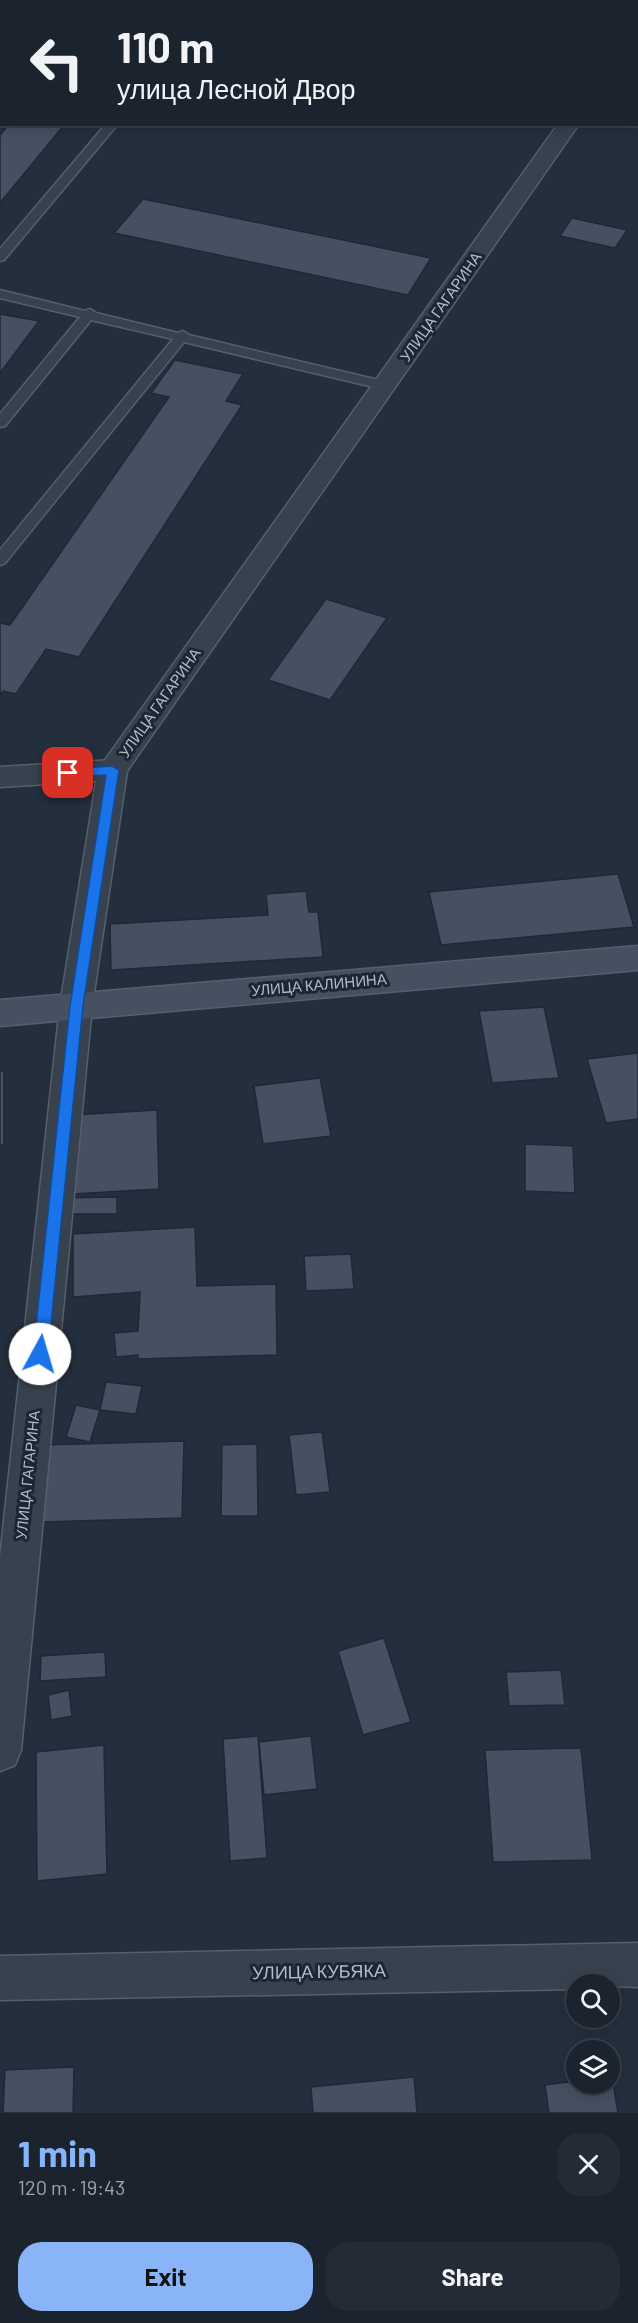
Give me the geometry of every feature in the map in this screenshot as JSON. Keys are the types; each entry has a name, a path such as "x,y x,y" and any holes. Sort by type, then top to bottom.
{"main road":[{"name":"УЛИЦА КАЛИНИНА","path":"0,1013 638,958"}],"street":[{"name":"УЛИЦА ГАГАРИНА","path":"0,1750 76,1006 112,770 386,386 568,126"},
{"path":"0,777 112,770"},
{"name":"УЛИЦА КУБЯКА","path":"0,1978 638,1965"}],"lane":[{"path":"0,257 111,126"},
{"path":"0,294 183,335 386,386"},
{"path":"0,423 90,313"},
{"path":"0,561 183,335"}],"building":[{"path":"7,126 63,126 0,203 0,135"},
{"path":"143,199 431,258 408,295 114,233"},
{"path":"572,218 627,230 615,248 560,236"},
{"path":"0,314 39,321 0,373"},
{"path":"175,360 243,374 226,401 242,405 79,657 46,649 16,694 3,691 0,696 0,623 10,625 169,397 151,393"},
{"path":"326,599 387,618 330,700 268,680"},
{"path":"618,874 634,927 441,945 429,892"},
{"path":"306,891 309,912 318,912 323,957 111,970 110,924 268,915 266,894"},
{"path":"544,1007 559,1078 492,1083 479,1011"},
{"path":"638,1053 638,1119 606,1123 587,1059"},
{"path":"0,1071 4,1071 4,1145 0,1145"},
{"path":"320,1078 331,1136 263,1144 254,1086"},
{"path":"157,1110 159,1189 72,1194 73,1115"},
{"path":"525,1144 573,1146 575,1193 525,1191"},
{"path":"117,1197 117,1214 62,1214 63,1198"},
{"path":"195,1227 197,1286 276,1284 277,1355 138,1359 138,1355 116,1357 114,1333 138,1331 140,1292 73,1297 73,1234"},
{"path":"351,1254 354,1289 306,1291 304,1256"},
{"path":"106,1382 142,1386 136,1414 100,1410"},
{"path":"76,1405 100,1410 90,1442 66,1437"},
{"path":"322,1432 330,1492 296,1495 289,1435"},
{"path":"184,1441 182,1518 39,1522 45,1445"},
{"path":"257,1444 258,1516 221,1516 222,1445"},
{"path":"384,1638 411,1722 363,1735 338,1651"},
{"path":"105,1652 106,1677 40,1681 41,1656"},
{"path":"561,1670 565,1705 509,1706 506,1672"},
{"path":"69,1690 72,1716 51,1720 48,1695"},
{"path":"258,1736 267,1858 230,1861 223,1739"},
{"path":"311,1736 317,1789 264,1795 259,1742"},
{"path":"104,1745 107,1874 37,1881 36,1752"},
{"path":"581,1748 592,1860 493,1862 485,1750"},
{"path":"74,2067 73,2113 3,2113 5,2070"},
{"path":"414,2077 417,2113 313,2113 311,2087"},
{"path":"566,2082 566,2094 615,2094 618,2113 549,2113 545,2085"}],"route":[{"path":"40,1354 76,1006 112,770 68,773"}]}
